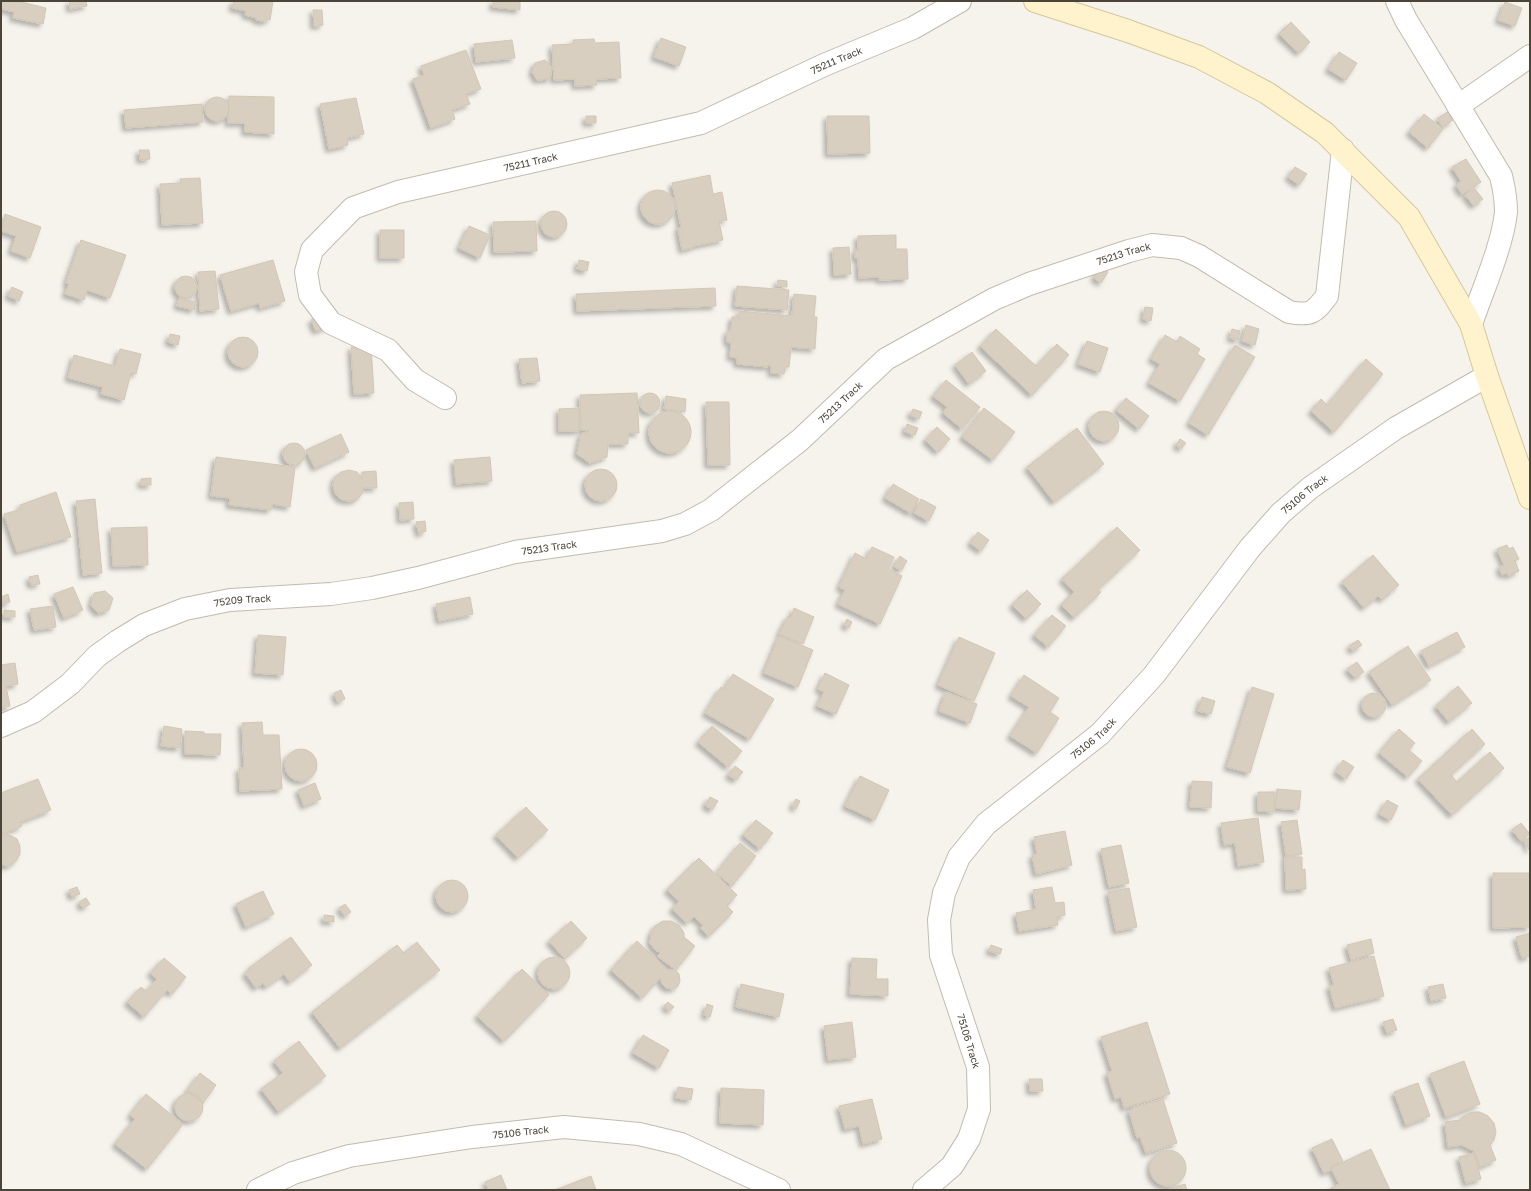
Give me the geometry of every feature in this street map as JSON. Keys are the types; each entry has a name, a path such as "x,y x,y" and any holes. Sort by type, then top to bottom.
{"street":[{"name":"75211 Track","path":"445,398 414,380 388,350 331,323 310,295 306,272 312,250 353,208 398,192 701,123 824,65 913,28 960,1"},
{"path":"1035,1 1128,31 1199,57 1267,93 1325,133 1343,150 1409,217 1471,324 1487,376 1529,492"},
{"path":"1397,1 1406,20 1501,176 1506,196 1506,213 1501,236 1471,324"},
{"path":"1458,106 1530,56"},
{"name":"75213 Track","path":"515,552 654,532 685,524 711,510 800,440 886,359 994,299 1029,284 1129,251 1152,245 1181,248 1199,256 1289,312 1304,315 1315,311 1327,296 1343,150"},
{"name":"75106 Track","path":"924,1190 952,1166 969,1139 979,1109 978,1066 941,955 939,920 944,893 959,857 986,824 1100,734 1154,675 1250,548 1281,513 1310,488 1396,428 1487,376"},
{"name":"75209 Track","path":"1,726 33,712 70,684 97,656 118,641 144,625 185,609 230,600 331,594 372,588 418,578 515,552"},
{"name":"75106 Track","path":"258,1190 293,1173 349,1156 458,1139 564,1127 638,1134 681,1144 779,1190"}],"building":[{"path":"1,1 17,1 46,8 43,24 13,18 14,12 1,9"},
{"path":"69,1 86,1 87,6 70,9"},
{"path":"234,1 273,1 270,20 266,19 266,22 256,20 257,18 245,15 246,11 232,8"},
{"path":"493,1 520,1 520,10 493,7"},
{"path":"1505,2 1522,8 1515,26 1498,20"},
{"path":"313,10 322,10 323,25 314,26"},
{"path":"1291,22 1310,42 1299,53 1279,34"},
{"path":"661,38 686,47 679,66 654,57"},
{"path":"594,39 595,43 619,42 621,78 596,79 597,85 575,86 575,79 554,80 552,45 573,44 573,40"},
{"path":"512,40 515,58 476,62 474,44"},
{"path":"466,50 481,89 466,94 470,104 452,110 455,119 431,128 413,79 424,75 421,66"},
{"path":"1339,52 1357,63 1346,80 1328,69"},
{"path":"545,60 552,67 550,79 537,80 532,72 535,63"},
{"path":"229,96 274,97 274,134 245,132 245,123 228,123"},
{"path":"217,97 225,101 229,109 225,117 217,121 209,117 205,109 209,101"},
{"path":"356,98 364,134 347,138 348,145 329,149 320,104"},
{"path":"202,104 203,122 126,128 124,110"},
{"path":"1447,112 1453,120 1443,127 1437,119"},
{"path":"1424,114 1443,129 1428,148 1409,132"},
{"path":"586,116 596,116 596,123 586,123"},
{"path":"827,116 869,116 870,153 828,154"},
{"path":"139,150 149,150 150,159 140,160"},
{"path":"1466,159 1481,182 1462,194 1456,185 1461,181 1452,167"},
{"path":"1295,167 1307,174 1299,185 1288,177"},
{"path":"710,175 713,194 722,192 727,220 719,221 723,240 682,250 678,228 681,227 672,183"},
{"path":"200,178 203,223 162,225 160,184 181,183 180,179"},
{"path":"1474,188 1483,199 1474,206 1465,195"},
{"path":"658,190 670,195 675,207 670,219 658,224 646,219 641,207 646,195"},
{"path":"554,211 563,215 567,224 563,233 554,237 545,233 541,224 545,215"},
{"path":"5,214 41,227 30,258 11,251 16,236 1,231"},
{"path":"536,221 537,251 494,252 493,222"},
{"path":"469,226 490,235 480,258 459,248"},
{"path":"380,230 404,230 404,258 380,258"},
{"path":"896,235 896,249 907,249 908,279 879,280 879,277 859,278 858,258 855,258 855,250 858,250 858,236"},
{"path":"81,240 126,255 110,298 87,290 84,300 65,294 69,284 66,283"},
{"path":"849,247 851,274 834,275 833,248"},
{"path":"273,260 285,301 260,308 259,303 231,311 220,275"},
{"path":"579,260 589,262 587,271 577,269"},
{"path":"1100,267 1108,272 1101,283 1094,278"},
{"path":"215,271 219,309 200,311 198,272"},
{"path":"186,276 194,279 197,287 194,295 186,298 178,295 175,287 178,279"},
{"path":"778,280 787,281 787,287 777,286"},
{"path":"737,286 789,290 787,310 735,306"},
{"path":"12,287 23,292 19,301 8,296"},
{"path":"715,288 716,306 577,311 576,294"},
{"path":"794,294 816,296 814,317 817,317 815,349 791,347 789,367 785,367 784,374 771,373 771,365 768,365 768,367 737,364 737,358 730,357 731,343 727,342 727,331 731,331 732,317 739,317 739,311 792,316"},
{"path":"179,298 196,302 194,310 177,306"},
{"path":"1145,307 1153,308 1151,321 1143,319"},
{"path":"322,315 327,327 316,331 311,320"},
{"path":"1246,325 1259,329 1255,345 1242,341"},
{"path":"996,329 1036,366 1057,344 1069,355 1032,395 980,346"},
{"path":"1232,329 1240,331 1238,340 1230,338"},
{"path":"170,334 180,336 178,345 168,342"},
{"path":"1165,335 1177,342 1180,336 1200,349 1197,354 1205,359 1180,401 1149,383 1160,364 1151,359"},
{"path":"243,337 249,338 257,346 257,358 249,366 243,367 237,366 229,358 228,352 229,346 237,338"},
{"path":"1087,341 1108,348 1100,372 1078,364"},
{"path":"1235,345 1255,357 1208,435 1189,423"},
{"path":"371,346 374,393 354,394 351,347"},
{"path":"120,349 141,354 136,374 131,373 124,400 101,394 103,387 68,378 74,355 115,366"},
{"path":"972,352 986,371 969,384 955,365"},
{"path":"537,358 540,381 522,383 519,359"},
{"path":"1366,359 1383,374 1334,432 1311,411 1321,399 1327,405"},
{"path":"946,380 980,407 962,429 943,413 947,407 933,396"},
{"path":"637,393 639,433 628,433 628,444 608,444 607,457 590,463 577,454 581,434 589,431 581,430 580,395"},
{"path":"646,393 654,393 660,399 660,407 654,413 646,413 640,407 640,399"},
{"path":"666,396 686,399 685,412 664,409"},
{"path":"1126,398 1149,416 1139,429 1116,410"},
{"path":"706,402 729,402 730,465 708,465"},
{"path":"579,408 579,431 559,431 559,409"},
{"path":"984,408 1015,432 993,460 962,437"},
{"path":"913,409 922,412 919,419 910,415"},
{"path":"666,411 674,411 682,414 688,420 691,432 688,444 682,450 674,453 666,453 658,450 652,444 649,436 649,428 652,420 658,414"},
{"path":"1104,411 1110,412 1118,420 1118,432 1110,440 1104,441 1098,440 1090,432 1089,426 1090,420 1098,412"},
{"path":"907,424 918,428 915,435 905,432"},
{"path":"937,427 950,439 938,452 925,440"},
{"path":"1077,428 1104,464 1054,502 1027,467"},
{"path":"341,434 349,452 315,468 306,450"},
{"path":"1180,439 1186,443 1181,449 1176,445"},
{"path":"294,443 302,446 305,454 302,462 294,465 286,462 283,454 286,446"},
{"path":"216,457 295,467 290,507 272,504 271,510 229,505 230,498 211,496"},
{"path":"490,457 492,481 456,484 454,460"},
{"path":"601,469 610,472 614,476 617,485 614,494 610,498 601,501 592,498 588,494 585,485 588,476 592,472"},
{"path":"349,470 357,472 362,479 362,472 376,471 377,488 363,488 362,494 356,500 348,501 340,499 335,493 333,485 335,477 341,472"},
{"path":"151,478 151,485 141,485 141,479"},
{"path":"893,484 919,499 911,513 885,498"},
{"path":"56,492 71,537 17,552 4,514 22,509 20,505"},
{"path":"95,499 102,573 83,575 76,501"},
{"path":"921,499 936,507 929,521 914,513"},
{"path":"413,502 414,519 400,520 399,503"},
{"path":"425,521 426,531 419,534 416,522"},
{"path":"147,527 148,565 113,566 111,528"},
{"path":"1117,527 1140,550 1098,590 1101,592 1074,618 1061,605 1074,592 1062,579"},
{"path":"978,532 989,540 981,551 970,543"},
{"path":"1507,545 1509,549 1513,547 1519,559 1515,561 1519,571 1508,576 1507,573 1502,575 1499,567 1504,565 1497,549"},
{"path":"872,547 894,557 888,569 902,576 880,624 838,604 845,590 839,587 855,553 866,559"},
{"path":"1373,555 1399,585 1382,600 1378,596 1364,608 1342,582"},
{"path":"900,556 907,561 901,571 894,566"},
{"path":"38,575 40,584 31,585 29,577"},
{"path":"73,587 83,610 64,618 54,594"},
{"path":"1027,590 1041,604 1026,619 1012,605"},
{"path":"105,591 113,598 109,610 98,613 91,605 94,593"},
{"path":"8,594 10,602 3,604 1,597"},
{"path":"470,597 473,614 439,621 436,604"},
{"path":"53,606 56,627 34,630 30,609"},
{"path":"794,608 814,617 803,644 779,634 788,616 791,617"},
{"path":"4,610 15,611 15,617 4,617"},
{"path":"1052,615 1066,626 1048,647 1034,635"},
{"path":"847,619 852,622 849,628 844,625"},
{"path":"1457,632 1465,647 1429,666 1421,651"},
{"path":"258,635 286,637 283,675 255,673"},
{"path":"779,636 813,650 798,687 764,673"},
{"path":"959,637 995,653 974,701 938,685"},
{"path":"1358,640 1362,645 1353,651 1349,646"},
{"path":"1408,646 1431,680 1392,705 1369,672"},
{"path":"1357,662 1364,672 1355,678 1347,669"},
{"path":"15,663 18,684 6,686 10,706 1,708 1,665"},
{"path":"825,673 849,685 836,714 817,706 824,692 818,689"},
{"path":"733,674 774,699 750,739 705,713 721,687 724,689"},
{"path":"1024,675 1059,698 1050,712 1059,718 1037,753 1010,736 1029,707 1011,696"},
{"path":"1458,686 1472,703 1449,722 1436,706"},
{"path":"1252,687 1274,694 1250,773 1227,767"},
{"path":"341,690 345,699 338,702 334,693"},
{"path":"946,692 977,704 970,723 939,711"},
{"path":"1374,693 1383,696 1386,705 1383,714 1374,717 1365,714 1362,705 1365,696"},
{"path":"1202,697 1215,701 1211,714 1198,711"},
{"path":"262,722 263,735 279,735 282,789 240,791 239,768 244,768 242,723"},
{"path":"164,726 182,729 180,748 161,746"},
{"path":"712,726 742,751 728,767 698,742"},
{"path":"1399,729 1415,743 1409,750 1422,761 1408,777 1379,753"},
{"path":"1472,729 1485,744 1451,775 1457,782 1490,752 1504,768 1452,815 1418,779"},
{"path":"185,731 204,732 204,734 221,734 220,755 185,754"},
{"path":"301,749 310,752 314,756 317,765 314,774 310,778 301,781 292,778 288,774 285,765 288,756 292,752"},
{"path":"1343,760 1354,767 1346,779 1336,772"},
{"path":"735,766 743,772 736,780 728,775"},
{"path":"860,776 889,790 875,820 845,806"},
{"path":"38,779 51,810 20,822 22,826 3,834 1,830 1,793"},
{"path":"1192,781 1212,782 1211,808 1190,807"},
{"path":"315,783 321,799 304,806 298,790"},
{"path":"1277,789 1301,791 1299,810 1275,808"},
{"path":"1258,792 1274,792 1274,812 1258,811"},
{"path":"710,797 718,801 712,810 705,805"},
{"path":"796,799 800,801 796,809 792,806"},
{"path":"1387,800 1398,806 1391,820 1379,814"},
{"path":"526,807 548,830 518,858 496,835"},
{"path":"1258,818 1264,862 1238,866 1235,843 1224,845 1221,823"},
{"path":"756,820 773,833 760,849 743,835"},
{"path":"1297,820 1302,854 1286,856 1281,822"},
{"path":"1521,823 1530,834 1521,841 1512,830"},
{"path":"1065,831 1072,865 1036,874 1032,855 1037,854 1034,837"},
{"path":"1,835 10,835 17,839 20,846 20,854 16,861 9,866 1,865"},
{"path":"1530,837 1530,850 1529,850 1524,840"},
{"path":"740,843 756,856 732,886 716,873"},
{"path":"1121,845 1129,883 1109,887 1101,849"},
{"path":"1285,857 1302,857 1302,870 1305,869 1306,889 1286,890"},
{"path":"699,858 737,895 727,906 733,912 709,936 700,928 703,925 694,917 687,923 672,909 679,901 667,890"},
{"path":"1493,873 1530,873 1530,927 1493,928"},
{"path":"452,880 458,881 465,887 468,896 467,902 461,909 452,912 446,911 439,905 436,896 437,890 443,883"},
{"path":"77,887 80,894 72,897 69,890"},
{"path":"1052,887 1055,903 1064,902 1065,915 1057,917 1058,925 1019,931 1016,913 1036,909 1033,890"},
{"path":"1129,888 1137,927 1116,931 1108,892"},
{"path":"263,891 274,914 246,927 236,904"},
{"path":"86,898 90,904 83,908 79,902"},
{"path":"345,904 351,912 345,916 339,908"},
{"path":"324,915 334,916 334,922 324,921"},
{"path":"571,921 587,938 565,959 549,941"},
{"path":"663,921 671,921 679,925 684,933 684,937 695,946 676,970 657,956 660,953 655,950 650,943 651,934 655,926"},
{"path":"1530,933 1530,956 1522,958 1516,937"},
{"path":"291,937 312,965 290,982 284,974 266,987 263,983 256,988 245,973 251,969 249,968"},
{"path":"1371,939 1374,953 1351,960 1347,945"},
{"path":"637,941 668,970 675,970 679,974 680,981 678,986 673,989 666,988 662,984 660,978 642,998 611,970"},
{"path":"417,942 440,970 340,1048 312,1012 397,945 404,953"},
{"path":"991,945 1002,949 1000,954 989,951"},
{"path":"1374,956 1384,996 1335,1008 1329,986 1334,985 1329,968"},
{"path":"551,957 557,957 567,964 570,973 569,979 563,986 557,989 551,989 541,982 538,976 538,970 545,960"},
{"path":"164,958 186,977 172,994 167,990 144,1017 127,1002 141,987 146,991 157,979 150,973"},
{"path":"852,958 877,959 876,979 888,979 888,996 850,994"},
{"path":"522,969 549,995 504,1041 477,1016"},
{"path":"741,984 784,994 779,1017 736,1007"},
{"path":"1443,984 1446,998 1431,1001 1428,987"},
{"path":"668,1002 674,1007 670,1011 664,1006"},
{"path":"707,1004 713,1006 710,1017 704,1015"},
{"path":"1393,1019 1397,1030 1387,1033 1383,1022"},
{"path":"852,1022 856,1057 828,1060 824,1026"},
{"path":"1147,1022 1170,1094 1124,1108 1121,1097 1115,1099 1107,1073 1112,1071 1101,1037"},
{"path":"643,1035 669,1050 659,1068 633,1053"},
{"path":"299,1041 326,1076 279,1112 261,1089 283,1073 274,1061"},
{"path":"1464,1061 1480,1104 1446,1117 1430,1074"},
{"path":"200,1073 216,1085 203,1103 187,1091"},
{"path":"1029,1079 1042,1079 1043,1091 1030,1091"},
{"path":"1418,1083 1430,1116 1406,1125 1394,1092"},
{"path":"678,1087 693,1089 691,1100 676,1098"},
{"path":"721,1088 764,1090 763,1125 720,1123"},
{"path":"189,1093 199,1097 203,1107 199,1117 189,1121 179,1117 175,1107 179,1097"},
{"path":"146,1094 183,1124 147,1169 115,1144 135,1119 130,1115"},
{"path":"872,1099 882,1139 863,1144 859,1126 845,1129 839,1106"},
{"path":"1163,1099 1177,1143 1146,1153 1140,1137 1137,1138 1129,1111 1132,1110 1132,1108"},
{"path":"1472,1112 1480,1112 1488,1116 1494,1123 1496,1132 1494,1140 1490,1145 1496,1160 1480,1167 1474,1151 1462,1145 1448,1147 1445,1122 1460,1120"},
{"path":"1332,1139 1343,1161 1330,1167 1331,1170 1324,1173 1312,1148"},
{"path":"1371,1149 1390,1190 1332,1190 1331,1188 1339,1184 1331,1168"},
{"path":"1168,1150 1181,1155 1186,1168 1181,1181 1168,1186 1155,1181 1150,1168 1155,1155"},
{"path":"1474,1153 1481,1179 1466,1183 1459,1157"},
{"path":"501,1175 507,1190 489,1190 485,1182"},
{"path":"591,1176 596,1190 555,1190"},
{"path":"1185,1184 1187,1190 1167,1190"}]}
